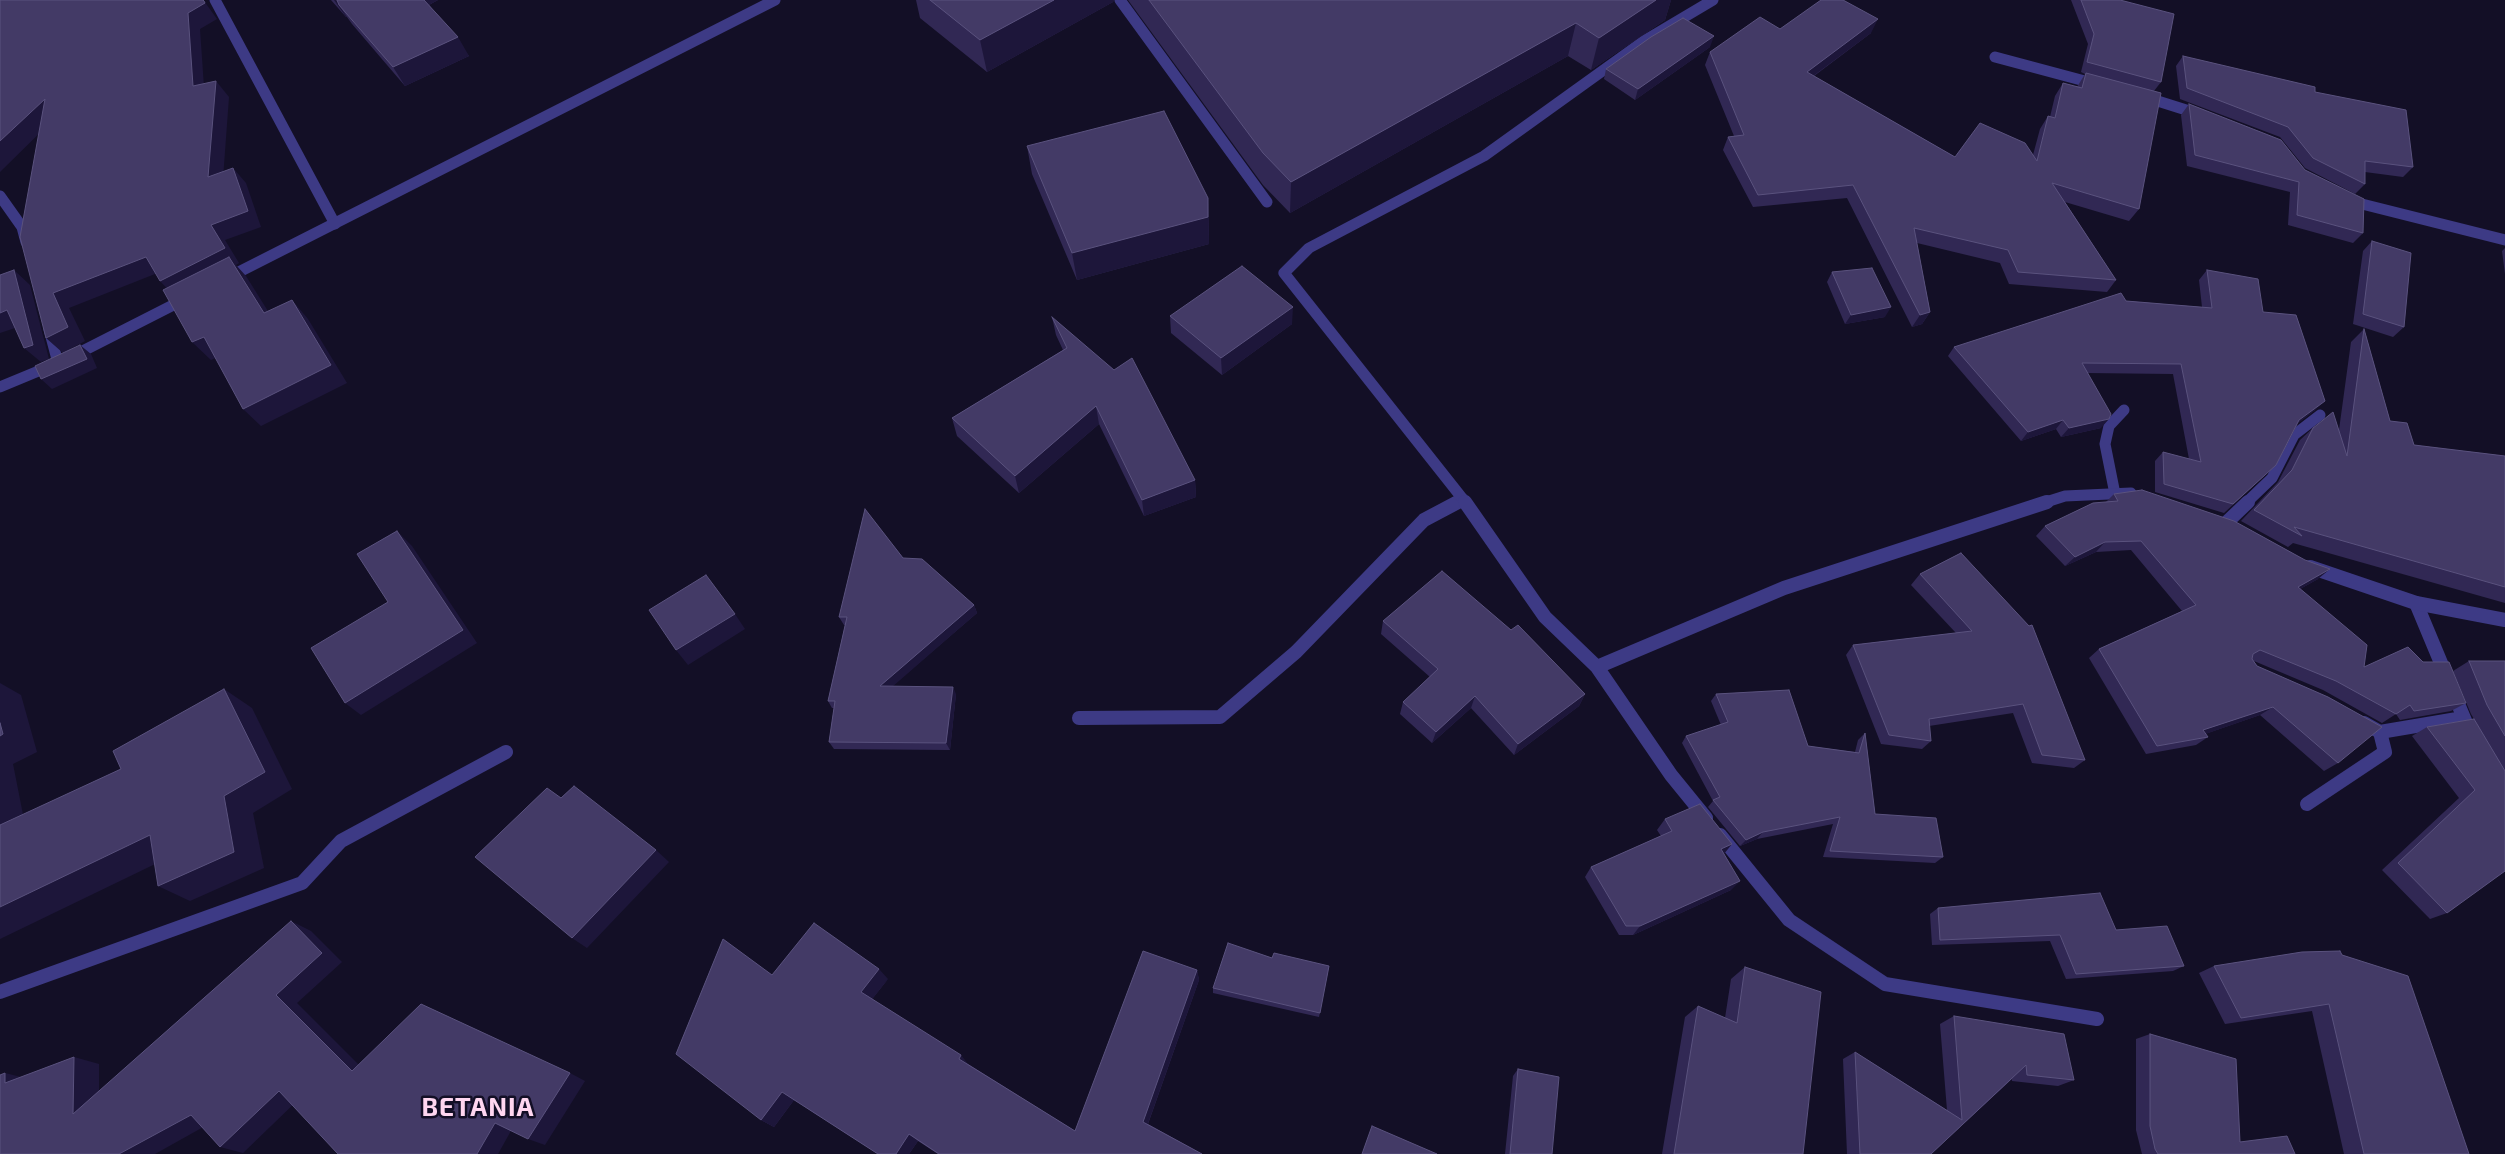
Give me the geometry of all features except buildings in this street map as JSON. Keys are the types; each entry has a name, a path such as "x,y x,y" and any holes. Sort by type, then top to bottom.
{"street":[{"path":"215,0 335,224"},
{"path":"219,282 775,0"},
{"path":"1120,0 1267,202"},
{"path":"1713,0 1644,41 1484,156 1309,248 1284,273 1463,499 1545,617 1598,668 1671,775 1789,920 1885,984 2097,1019"},
{"path":"1995,57 2105,86"},
{"path":"2133,94 2178,106 2214,120"},
{"path":"2341,194 2358,203 2505,240"},
{"path":"0,196 22,227 30,254"},
{"path":"0,387 58,363 201,291"},
{"path":"46,318 58,363"},
{"path":"2116,494 2105,444 2109,426 2124,410"},
{"path":"2226,523 2272,478 2294,435 2320,415"},
{"path":"1598,668 1784,588 2065,496 2133,493 2142,496"},
{"path":"1079,718 1220,717 1296,652 1424,520 1463,499"},
{"path":"2297,562 2416,603 2505,620"},
{"path":"2416,603 2463,718 2472,734"},
{"path":"2354,717 2380,732 2463,718"},
{"path":"2306,804 2385,752 2380,732"},
{"path":"0,992 302,883 341,841 506,752"}],"district":[{"name":"BETANIA","path":"478,1107"}]}
